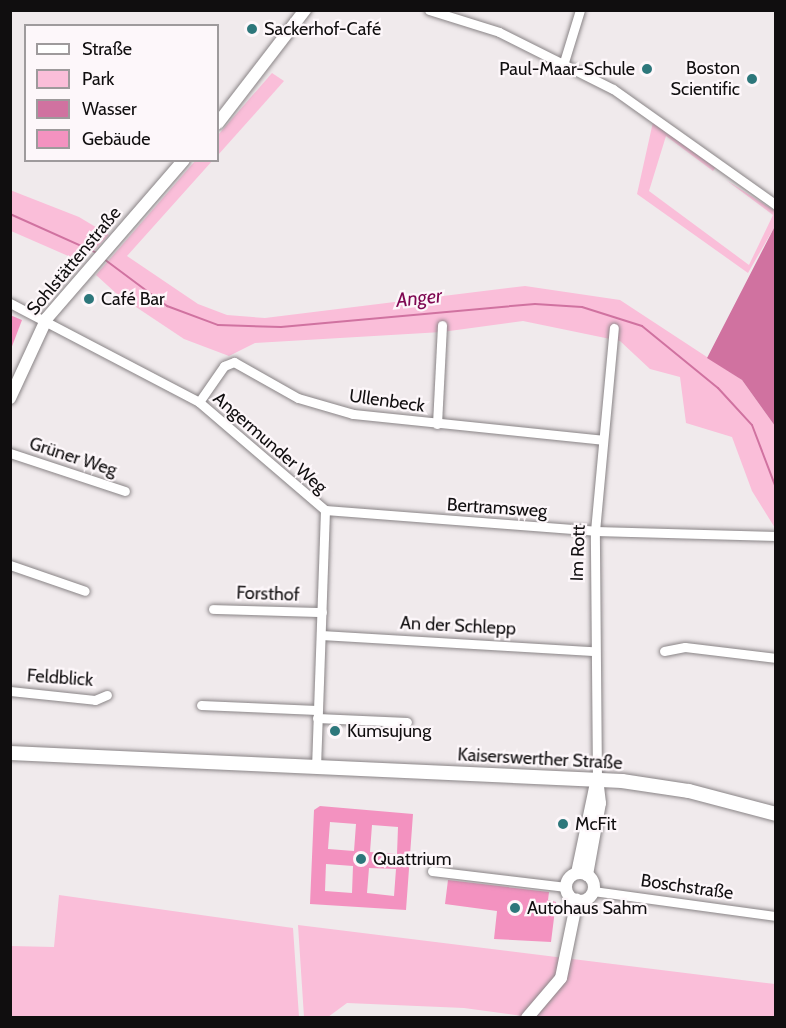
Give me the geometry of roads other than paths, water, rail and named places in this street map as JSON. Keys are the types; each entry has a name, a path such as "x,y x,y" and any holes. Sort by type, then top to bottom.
{"main road":[{"name":"Kaiserswerther Straße","path":"10,753 597,779 659,785 776,814"}],"street":[{"path":"219,122 305,10"},
{"path":"429,10 500,32 564,62 659,119 776,205"},
{"path":"564,62 580,10"},
{"name":"Sohlstättenstraße","path":"10,398 47,318 182,162"},
{"name":"Angermunder Weg","path":"10,303 47,318 199,402 326,510 316,765"},
{"path":"437,424 442,325"},
{"name":"Im Rott","path":"597,779 593,651 595,531 614,328"},
{"name":"Ullenbeck","path":"199,402 224,366 234,362 315,404 437,424 603,440"},
{"name":"Grüner Weg","path":"10,453 125,491"},
{"name":"Bertramsweg","path":"326,510 595,531 776,536"},
{"path":"10,565 85,591"},
{"name":"Forsthof","path":"213,609 322,612"},
{"name":"An der Schlepp","path":"321,635 593,651"},
{"path":"664,651 685,647 776,658"},
{"name":"Feldblick","path":"10,691 95,700 107,695"},
{"path":"201,705 407,722"},
{"path":"566,887 582,874 600,803 597,779"},
{"path":"432,871 566,887 577,900"},
{"path":"577,900 588,899 593,891 582,874"},
{"name":"Boschstraße","path":"593,891 776,916"},
{"path":"527,1017 561,978 577,900"}],"water":[{"path":"775,226 775,426 742,380 707,358"}],"waterway":[{"name":"Anger","path":"10,214 97,253"},
{"name":"Anger","path":"104,259 167,306 218,325 281,327 535,304 582,307 642,326 718,388 752,425 776,488"}],"place":[{"name":"Sackerhof-Café","path":"252,29"},
{"name":"Paul-Maar-Schule","path":"647,69"},
{"name":"Boston Scientific","path":"752,79"},
{"name":"Café Bar","path":"89,299"},
{"name":"Kumsujung","path":"335,731"},
{"name":"McFit","path":"563,824"},
{"name":"Quattrium","path":"361,859"},
{"name":"Autohaus Sahm","path":"515,908"}]}
